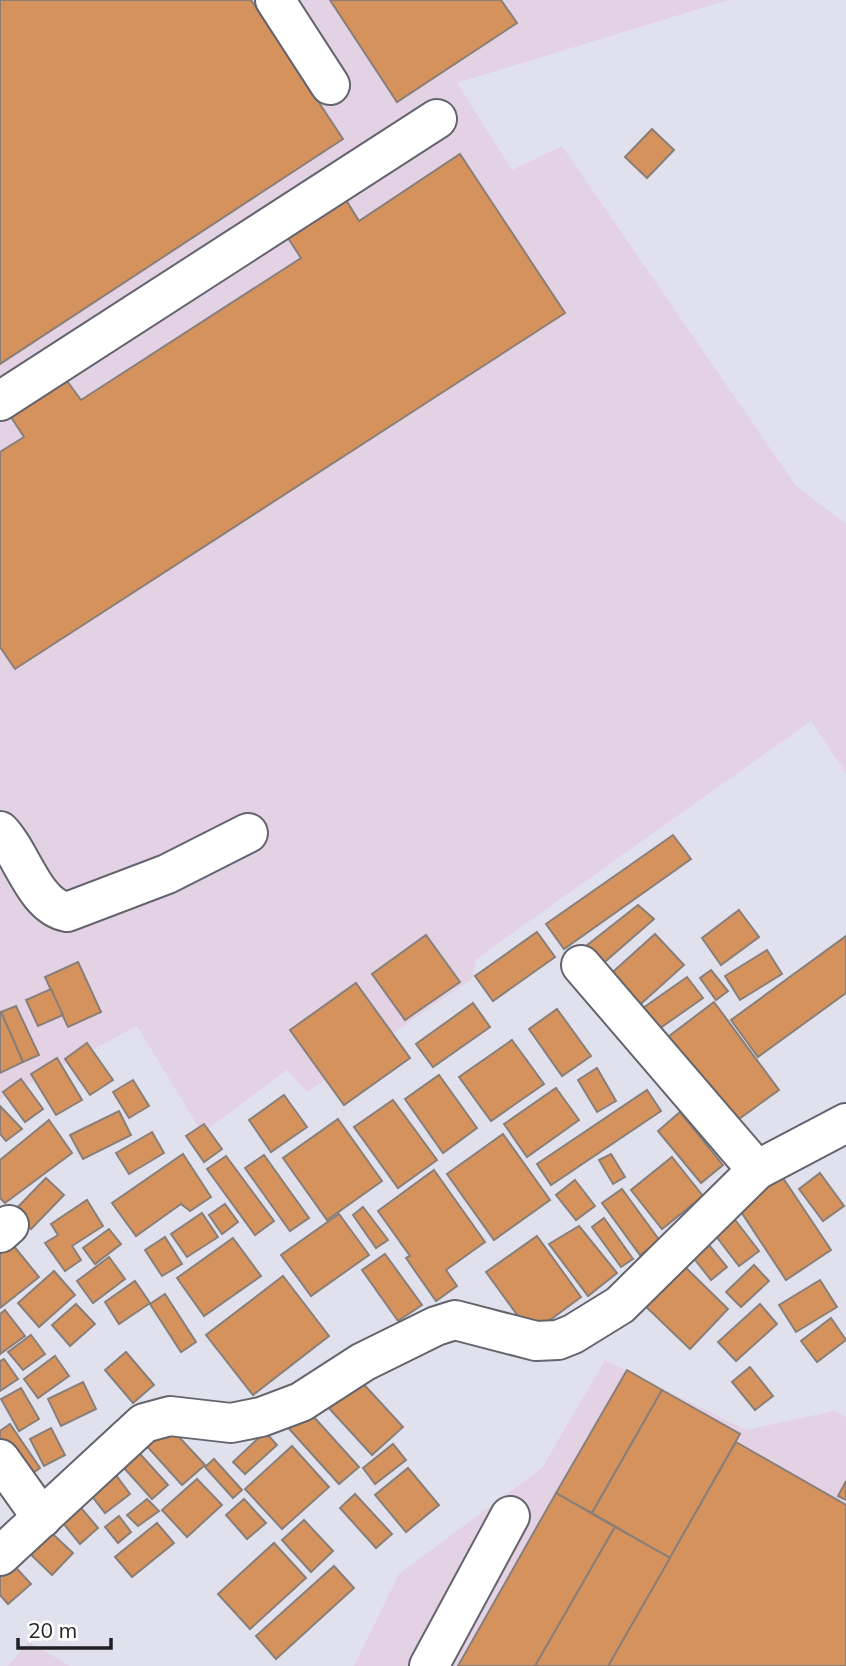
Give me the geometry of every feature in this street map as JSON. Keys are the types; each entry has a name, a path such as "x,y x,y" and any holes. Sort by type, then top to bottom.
{"street":[{"path":"275,0 330,85"},
{"path":"0,401 437,119"},
{"path":"0,831 37,888 56,910 67,912 167,874 248,833"},
{"path":"581,965 757,1170"},
{"path":"0,1556 125,1439 151,1421 183,1417 198,1421 231,1423 261,1417 301,1402 363,1363 455,1320 536,1341 558,1340 573,1334 620,1305 757,1170 846,1123"},
{"path":"0,1460 42,1518"},
{"path":"429,1666 510,1516"}],"shaded area":[{"path":"0,0 728,0 457,83 512,170 562,146 796,486 846,524 846,774 811,721 476,959 472,979 307,1092 287,1070 202,1133 137,1026 0,1099"},
{"path":"605,1360 746,1430 834,1411 846,1417 846,1666 354,1666 399,1574 542,1468"},
{"path":"29,1642 70,1666 8,1666"}],"building":[{"path":"0,0 251,0 343,139 0,364"},
{"path":"330,0 501,0 517,23 397,102"},
{"path":"652,129 674,150 647,178 625,157"},
{"path":"460,154 565,313 15,669 0,647 0,452 24,437 11,417 67,381 81,400 301,258 288,238 346,200 359,221"},
{"path":"673,835 691,859 564,949 546,924"},
{"path":"638,905 654,919 592,973 576,954"},
{"path":"739,910 759,937 721,965 702,938"},
{"path":"537,932 555,957 493,1001 475,976"},
{"path":"655,934 684,965 634,1010 605,979"},
{"path":"426,935 460,982 405,1020 372,974"},
{"path":"846,936 846,993 758,1057 731,1020"},
{"path":"767,950 782,974 740,1000 725,976"},
{"path":"78,962 101,1012 68,1027 45,977"},
{"path":"711,970 728,991 716,1000 700,978"},
{"path":"687,977 703,998 649,1036 633,1015"},
{"path":"356,983 410,1058 344,1105 290,1030"},
{"path":"51,989 63,1015 38,1026 26,1000"},
{"path":"714,1002 779,1090 728,1127 664,1040"},
{"path":"473,1003 490,1027 433,1067 416,1044"},
{"path":"16,1006 39,1055 23,1062 1,1012"},
{"path":"557,1009 591,1056 562,1076 529,1029"},
{"path":"0,1013 23,1062 0,1073"},
{"path":"512,1040 544,1084 491,1121 459,1077"},
{"path":"87,1043 113,1080 90,1095 65,1059"},
{"path":"57,1058 82,1100 56,1115 31,1074"},
{"path":"597,1068 616,1101 597,1112 578,1080"},
{"path":"439,1075 477,1128 443,1153 405,1099"},
{"path":"21,1079 43,1109 25,1122 3,1092"},
{"path":"133,1080 149,1106 129,1118 113,1092"},
{"path":"556,1088 579,1120 527,1157 504,1124"},
{"path":"647,1090 661,1111 551,1185 537,1164"},
{"path":"284,1095 307,1127 271,1152 249,1120"},
{"path":"393,1100 437,1160 398,1188 354,1127"},
{"path":"0,1106 22,1129 6,1141 0,1134"},
{"path":"119,1111 131,1135 83,1159 70,1135"},
{"path":"680,1112 723,1165 701,1183 658,1131"},
{"path":"338,1119 382,1181 327,1220 283,1158"},
{"path":"49,1120 72,1153 5,1203 0,1198 0,1160"},
{"path":"204,1124 222,1149 204,1162 186,1136"},
{"path":"152,1132 164,1153 129,1174 116,1153"},
{"path":"503,1134 550,1200 494,1240 447,1174"},
{"path":"183,1154 211,1197 190,1211 181,1204 136,1236 112,1203"},
{"path":"611,1154 625,1177 613,1184 599,1160"},
{"path":"264,1155 309,1218 290,1231 245,1168"},
{"path":"226,1156 274,1221 255,1235 207,1169"},
{"path":"672,1157 703,1196 662,1229 631,1190"},
{"path":"434,1170 485,1242 446,1270 457,1286 436,1301 406,1258 410,1256 378,1211"},
{"path":"779,1172 831,1250 786,1280 734,1201"},
{"path":"820,1173 844,1206 823,1221 799,1189"},
{"path":"46,1178 64,1195 31,1229 13,1212"},
{"path":"575,1180 595,1206 576,1220 556,1195"},
{"path":"622,1189 660,1241 640,1255 602,1203"},
{"path":"87,1200 103,1226 72,1246 81,1260 65,1271 45,1243 58,1235 51,1224"},
{"path":"225,1204 238,1222 222,1234 209,1215"},
{"path":"363,1207 388,1240 376,1248 353,1215"},
{"path":"729,1212 759,1251 739,1266 709,1227"},
{"path":"202,1213 218,1237 187,1257 171,1234"},
{"path":"339,1214 369,1255 311,1296 281,1255"},
{"path":"604,1218 633,1259 621,1267 592,1227"},
{"path":"579,1226 617,1273 588,1296 549,1244"},
{"path":"109,1229 121,1244 95,1264 83,1248"},
{"path":"537,1236 581,1297 531,1334 486,1272"},
{"path":"165,1237 182,1264 162,1276 145,1250"},
{"path":"233,1238 261,1276 204,1316 177,1278"},
{"path":"8,1239 39,1277 0,1308 0,1245"},
{"path":"704,1239 727,1267 711,1280 688,1251"},
{"path":"385,1254 422,1305 398,1321 362,1270"},
{"path":"109,1257 125,1279 93,1303 77,1281"},
{"path":"679,1261 728,1309 690,1349 640,1301"},
{"path":"754,1265 769,1281 741,1307 726,1292"},
{"path":"54,1271 75,1295 39,1327 18,1303"},
{"path":"283,1276 329,1336 253,1395 206,1335"},
{"path":"820,1280 837,1307 796,1332 779,1305"},
{"path":"135,1281 150,1303 119,1324 105,1302"},
{"path":"165,1294 196,1342 181,1352 150,1304"},
{"path":"76,1304 95,1324 70,1346 52,1325"},
{"path":"760,1304 777,1324 736,1361 718,1342"},
{"path":"5,1310 25,1336 0,1354 0,1314"},
{"path":"831,1318 846,1340 817,1362 801,1341"},
{"path":"31,1335 45,1354 23,1370 8,1352"},
{"path":"126,1352 154,1385 133,1403 105,1370"},
{"path":"55,1356 69,1376 38,1398 24,1379"},
{"path":"4,1359 18,1379 0,1391 0,1361"},
{"path":"750,1367 773,1396 755,1410 732,1382"},
{"path":"627,1370 662,1390 592,1513 556,1493"},
{"path":"358,1378 403,1427 372,1455 327,1406"},
{"path":"83,1382 96,1409 61,1426 48,1399"},
{"path":"21,1388 39,1419 19,1431 1,1399"},
{"path":"662,1390 740,1434 670,1558 592,1513"},
{"path":"303,1405 359,1467 339,1484 283,1422"},
{"path":"166,1423 205,1465 182,1485 144,1443"},
{"path":"10,1424 40,1468 21,1481 0,1450 0,1431"},
{"path":"51,1428 65,1455 44,1466 30,1439"},
{"path":"265,1432 277,1445 245,1474 233,1462"},
{"path":"736,1442 846,1505 846,1666 608,1666"},
{"path":"393,1444 406,1460 375,1484 363,1468"},
{"path":"132,1445 168,1485 152,1499 116,1459"},
{"path":"292,1446 329,1487 282,1529 245,1489"},
{"path":"214,1459 242,1490 233,1498 205,1467"},
{"path":"110,1467 130,1494 105,1513 84,1486"},
{"path":"408,1468 439,1505 406,1532 375,1495"},
{"path":"197,1479 222,1505 187,1537 162,1510"},
{"path":"846,1481 846,1500 838,1496"},
{"path":"556,1493 615,1527 535,1666 458,1666"},
{"path":"355,1494 392,1534 376,1548 340,1508"},
{"path":"71,1496 98,1528 80,1544 53,1511"},
{"path":"147,1499 159,1511 138,1526 127,1515"},
{"path":"244,1499 266,1523 247,1539 226,1515"},
{"path":"119,1516 131,1532 118,1543 105,1527"},
{"path":"304,1520 333,1551 311,1572 282,1540"},
{"path":"40,1522 73,1553 52,1575 20,1544"},
{"path":"157,1523 174,1543 132,1577 115,1557"},
{"path":"615,1527 670,1558 608,1666 535,1666"},
{"path":"274,1543 306,1578 250,1629 218,1594"},
{"path":"7,1558 31,1584 8,1604 0,1595 0,1564"},
{"path":"334,1566 354,1588 276,1659 256,1636"}]}
